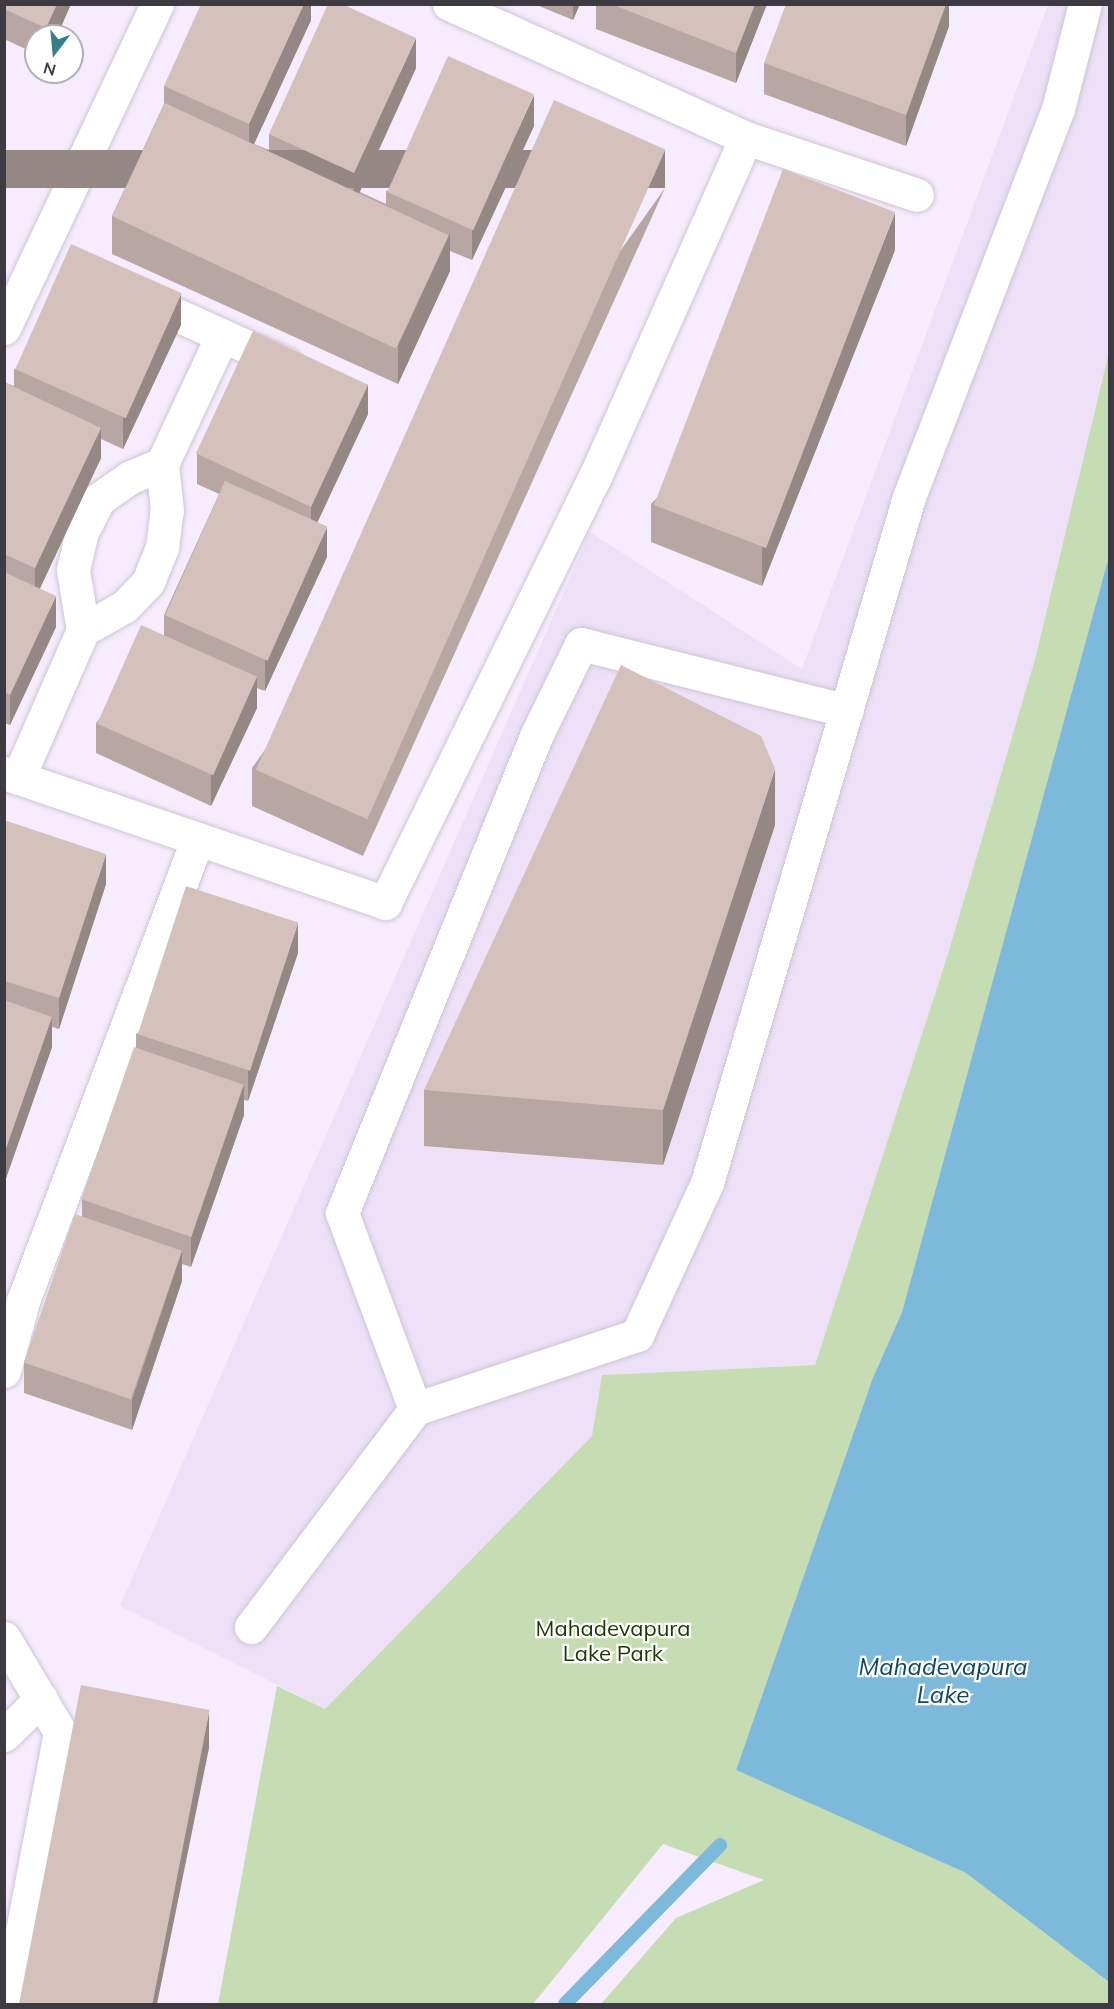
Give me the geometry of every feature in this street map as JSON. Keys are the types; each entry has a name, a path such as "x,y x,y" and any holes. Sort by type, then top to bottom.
{"street":[{"path":"4,328 157,4"},
{"path":"449,4 746,138 917,195"},
{"path":"251,1627 415,1409 637,1335 707,1183 909,497 1058,109 1084,4"},
{"path":"222,336 162,465 167,510 162,549 148,582 124,606 83,630 11,776 385,903 594,479 746,138"},
{"path":"109,285 317,378"},
{"path":"83,630 73,570 81,534 99,500 131,477 162,465"},
{"path":"415,1409 342,1213 537,734 581,644 847,711"},
{"path":"4,1371 23,1301 198,839"},
{"path":"4,1638 60,1732 8,2004"},
{"path":"4,1735 41,1699"}],"shaded area":[{"path":"1048,5 1109,5 1109,352 1035,659 947,957 815,1365 602,1375 592,1436 325,1709 120,1606 590,532 802,669"}],"green space":[{"name":"Mahadevapura Lake Park","path":"1109,352 1109,556 902,1312 872,1380 736,1770 966,1873 1109,1982 1109,2004 601,2004 676,1918 764,1880 663,1844 533,2004 218,2004 277,1686 325,1709 592,1436 602,1375 815,1365 947,957 1035,659"}],"water":[{"name":"Mahadevapura Lake","path":"1109,556 1110,1982 966,1873 736,1770 872,1380 902,1312"}],"building":[{"path":"4,4 57,4 48,24 37,24 4,9"},
{"path":"201,4 304,4 249,124 164,86"},
{"path":"328,4 342,4 416,38 354,173 269,134"},
{"path":"611,4 755,4 736,53"},
{"path":"786,4 946,4 906,115 764,63"},
{"path":"448,56 534,94 473,230 387,192"},
{"path":"554,100 665,150 367,819 256,770"},
{"path":"165,103 449,235 396,349 112,216"},
{"path":"783,169 895,212 766,548 654,505"},
{"path":"71,244 182,293 126,418 15,369"},
{"path":"253,331 368,385 311,507 196,453"},
{"path":"4,382 101,428 35,568 4,554"},
{"path":"225,481 327,527 268,661 165,615"},
{"path":"4,572 56,596 10,695 4,692"},
{"path":"141,625 257,677 213,775 97,724"},
{"path":"621,665 761,736 775,769 663,1110 424,1090"},
{"path":"4,820 106,854 59,998 4,981"},
{"path":"186,886 298,922 250,1071 138,1034"},
{"path":"4,1000 52,1017 4,1154"},
{"path":"134,1047 244,1085 191,1237 82,1199"},
{"path":"75,1214 182,1251 131,1399 24,1362"},
{"path":"81,1685 210,1710 152,2004 19,2004"}],"waterway":[{"path":"565,2004 720,1845"}]}
